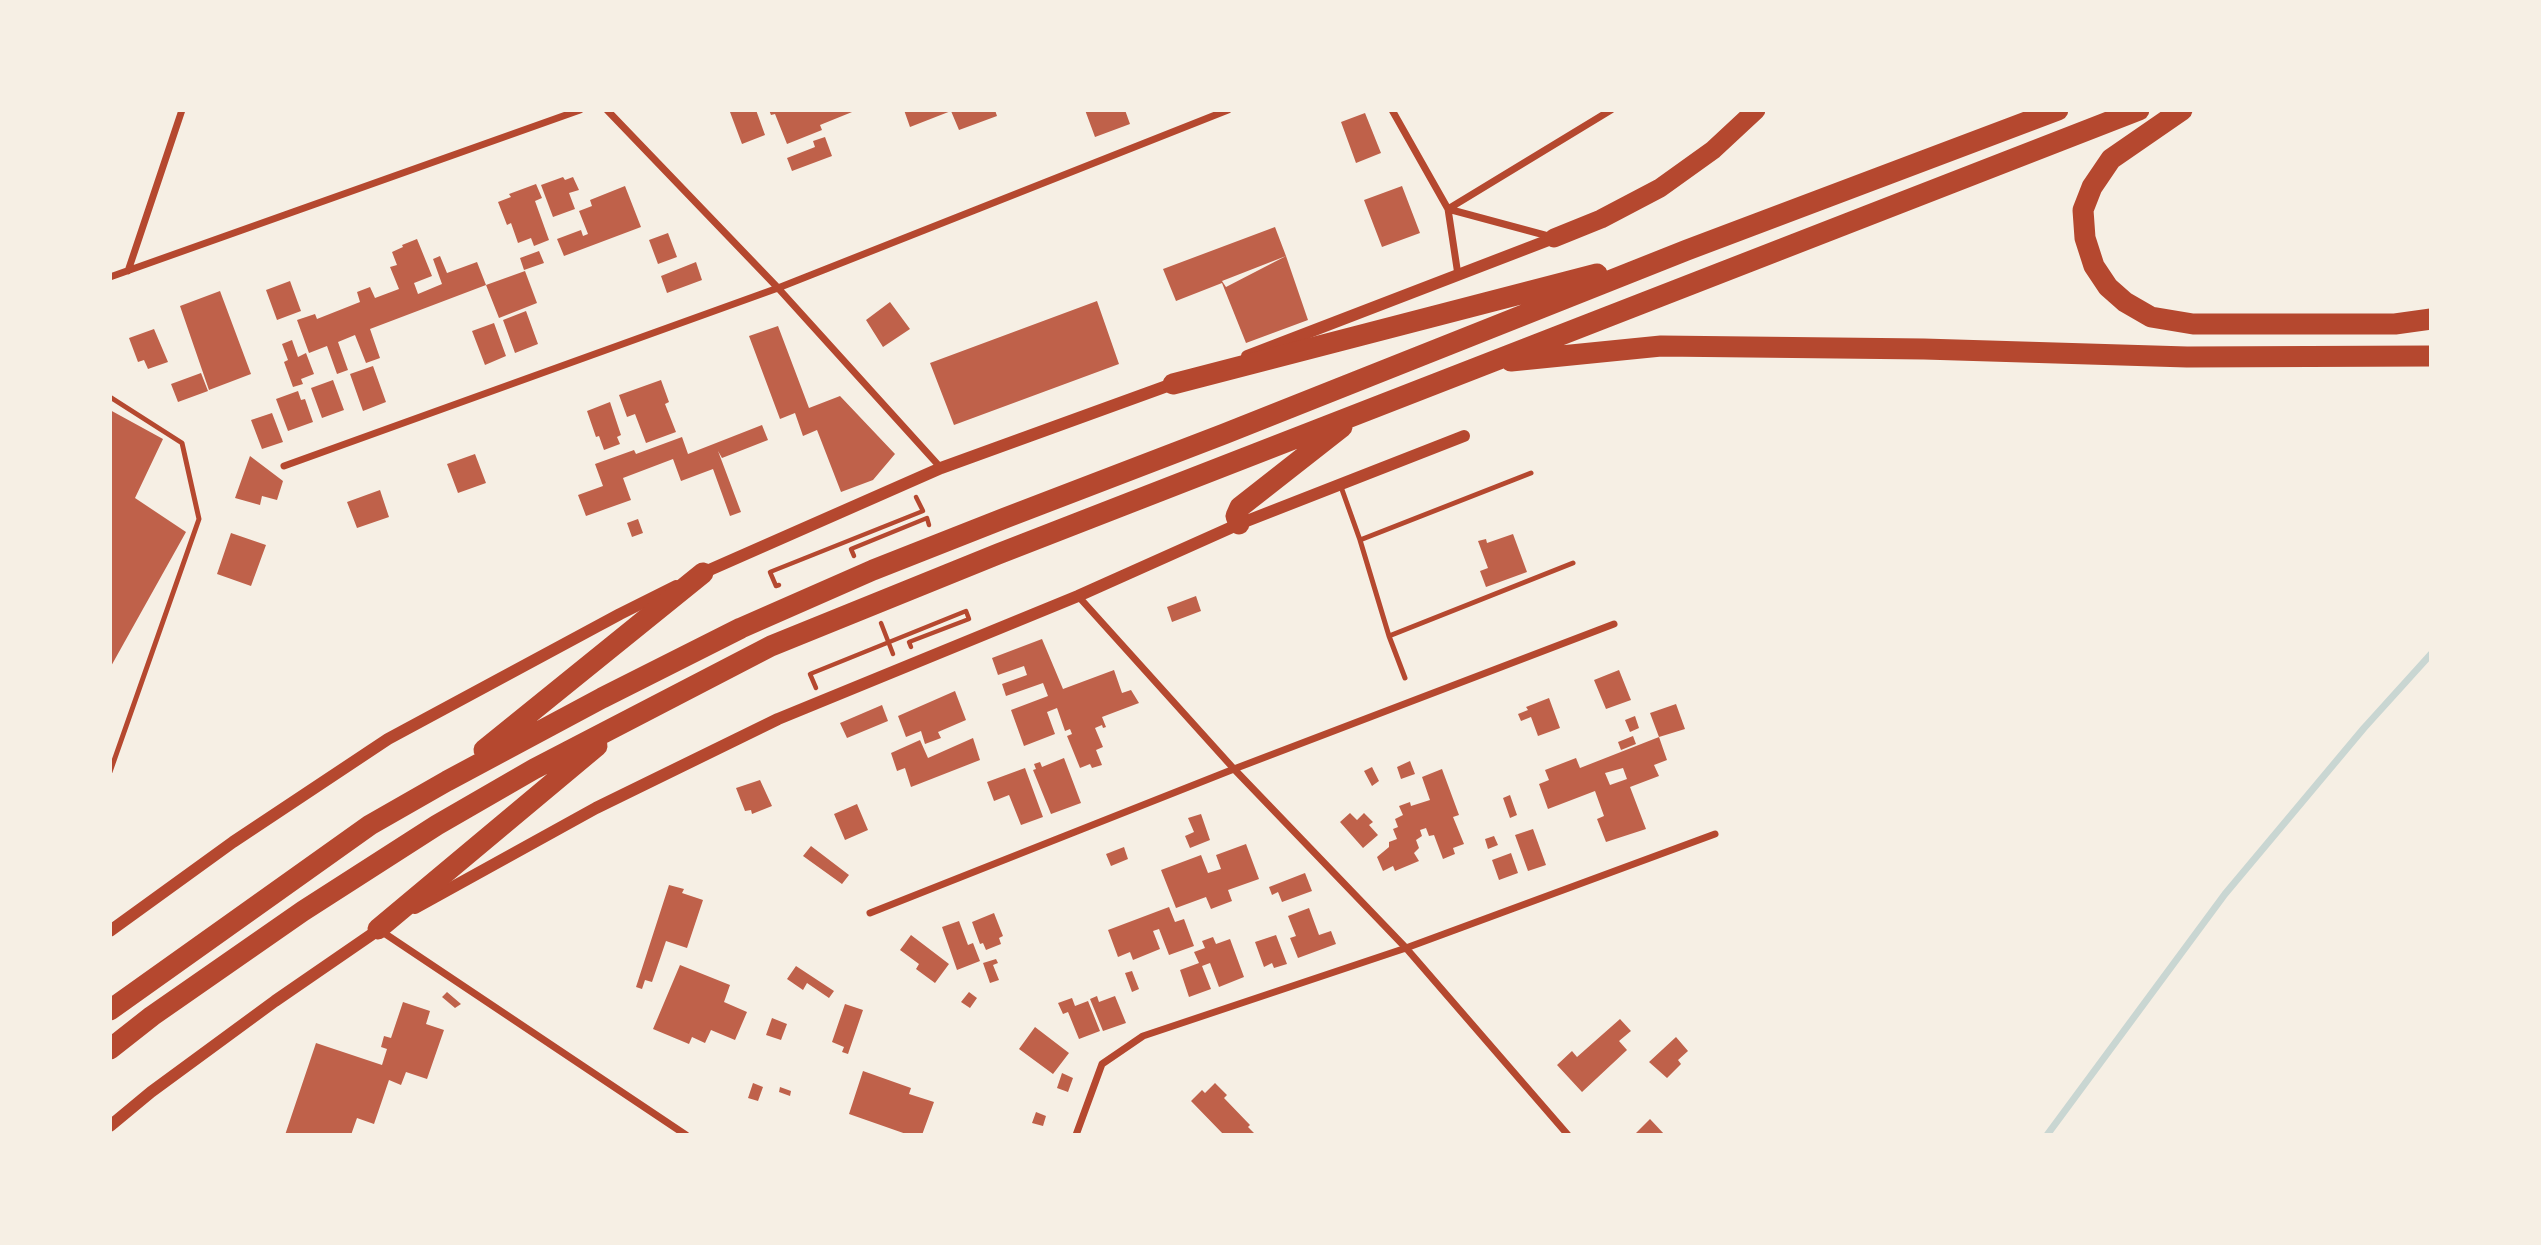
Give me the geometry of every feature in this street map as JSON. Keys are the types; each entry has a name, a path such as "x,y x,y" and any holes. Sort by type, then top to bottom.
{"highway":[{"path":"1554,238 1601,219 1660,188 1713,150 1756,110"},
{"path":"110,1010 370,825 447,780 741,628 873,570 1687,250 2058,110"},
{"path":"110,1049 152,1016 303,911 438,825 534,769 771,646 998,554 2139,110"},
{"path":"2182,110 2111,159 2092,187 2083,210 2085,238 2094,266 2108,287 2125,302 2151,317 2193,324 2395,324 2431,319"},
{"path":"1173,384 1687,250"},
{"path":"1484,364 1661,346 1924,349 2187,357 2431,356"},
{"path":"1239,524 1236,516 1240,507 1359,414"},
{"path":"447,780 703,573"},
{"path":"378,929 630,718"}],"street":[{"path":"128,271 182,110"},
{"path":"110,277 580,110"},
{"path":"607,110 778,288 941,468"},
{"path":"284,466 778,288 1228,110"},
{"path":"1392,110 1448,209 1458,275"},
{"path":"1448,209 1611,110"},
{"path":"1448,209 1554,238"},
{"path":"110,931 233,842 388,739 620,614 703,573 941,468 1173,384 1554,238"},
{"path":"110,1126 151,1092 275,1000 378,929 596,808 778,719 1078,596 1239,524 1465,436"},
{"path":"1078,596 1234,769 1406,948 1567,1135"},
{"path":"870,913 1234,769 1614,624"},
{"path":"1076,1135 1102,1064 1143,1036 1406,948 1715,834"},
{"path":"378,929 686,1135"}],"lane":[{"path":"110,397 182,443 199,519 110,772"},
{"path":"1360,540 1531,473"},
{"path":"1340,485 1405,678"},
{"path":"1389,636 1573,563"}],"path":[{"path":"789,581 776,586 770,572 923,511 909,481"},
{"path":"851,548 927,518 929,525 917,530"},
{"path":"853,556 904,535"},
{"path":"828,685 817,690 810,674 966,611 969,619 909,642 916,661"}],"building":[{"path":"756,110 765,135 742,144 730,112"},
{"path":"769,110 857,110 820,125 822,130 787,144 775,114 771,115"},
{"path":"904,110 995,110 997,116 959,130 951,111 910,127"},
{"path":"1085,110 1125,110 1130,124 1095,137"},
{"path":"1365,113 1381,153 1356,163 1341,122"},
{"path":"825,137 832,156 792,171 787,158 815,147 813,141"},
{"path":"563,177 565,180 573,177 579,190 569,193 575,209 553,217 541,185"},
{"path":"536,184 542,198 535,201 549,240 534,246 531,238 518,243 511,223 507,225 498,202 511,197 509,194"},
{"path":"625,186 641,227 564,256 557,239 581,230 583,236 588,234 579,211 592,206 590,200"},
{"path":"1402,186 1420,233 1382,247 1364,200"},
{"path":"1275,227 1286,256 1308,320 1246,343 1222,283 1176,301 1163,269","holes":["1286,256 1226,287 1222,281"]},
{"path":"668,233 677,257 658,264 649,240"},
{"path":"417,239 432,276 414,283 418,294 442,284 433,259 440,256 447,273 477,262 486,285 370,329 380,358 366,363 355,335 338,342 348,370 337,374 327,346 309,353 297,320 315,314 317,319 360,302 357,292 370,287 375,298 399,289 390,267 397,265 392,252"},
{"path":"539,251 544,263 524,270 520,258"},
{"path":"696,262 702,280 667,293 661,276"},
{"path":"525,271 537,303 499,318 486,285"},
{"path":"290,281 301,311 277,320 266,290"},
{"path":"220,291 251,374 209,390 180,306"},
{"path":"1097,301 1119,364 954,425 930,363"},
{"path":"890,302 910,329 883,347 866,320"},
{"path":"526,311 538,344 515,353 503,320"},
{"path":"494,323 506,356 485,365 472,331"},
{"path":"778,326 809,408 840,396 895,454 873,480 841,492 817,430 803,436 795,413 780,419 749,336"},
{"path":"154,329 168,362 148,369 144,360 138,362 129,338"},
{"path":"292,340 298,357 306,353 314,374 301,379 303,384 293,387 284,362 288,360 282,344"},
{"path":"373,366 386,402 363,411 350,374"},
{"path":"201,373 208,391 178,402 171,384"},
{"path":"333,380 344,410 322,418 311,388"},
{"path":"661,380 669,402 665,404 676,432 646,443 635,414 627,417 619,395"},
{"path":"298,391 301,400 305,399 313,422 288,431 276,399"},
{"path":"610,402 621,435 617,437 620,444 604,450 599,436 596,437 587,411"},
{"path":"110,410 163,439 135,498 186,532 110,668"},
{"path":"272,413 283,442 262,449 251,420"},
{"path":"762,425 768,440 722,458 718,451 741,512 730,516 713,469 681,481 673,459 623,478 631,500 586,516 578,495 603,486 595,464 634,450 636,454 682,437 688,454"},
{"path":"475,454 486,483 458,493 447,464"},
{"path":"250,456 283,481 277,500 262,496 260,505 235,498"},
{"path":"380,490 389,517 357,528 347,502"},
{"path":"638,519 643,533 632,537 627,523"},
{"path":"231,533 266,545 251,586 217,574"},
{"path":"1513,534 1527,572 1486,587 1480,571 1488,568 1478,541 1486,539 1487,543"},
{"path":"1196,596 1201,611 1172,622 1167,607"},
{"path":"1042,639 1063,689 1114,670 1122,693 1131,690 1139,703 1102,717 1106,727 1103,728 1102,725 1095,728 1103,747 1096,750 1102,765 1092,768 1090,764 1080,768 1067,736 1072,734 1070,729 1065,731 1057,708 1047,712 1055,734 1024,746 1011,710 1048,696 1043,683 1006,696 1002,684 1027,675 1024,666 998,675 992,658"},
{"path":"1619,670 1631,700 1606,709 1594,680"},
{"path":"955,691 966,720 938,732 941,738 925,744 921,731 906,737 898,716"},
{"path":"1549,698 1560,728 1538,736 1531,717 1521,721 1518,714 1528,710 1526,707"},
{"path":"1676,704 1685,729 1659,737 1650,713"},
{"path":"882,705 888,721 847,738 840,723"},
{"path":"1635,716 1639,728 1630,732 1625,720"},
{"path":"1633,736 1636,744 1621,750 1618,742"},
{"path":"1659,737 1667,760 1654,765 1659,776 1630,787 1646,829 1606,842 1597,819 1604,816 1595,791 1548,809 1539,784 1549,780 1545,770 1576,758 1580,768","holes":["1623,768 1627,779 1610,785 1605,773"]},
{"path":"973,738 980,760 911,787 905,768 897,771 891,753 920,740 928,758"},
{"path":"1064,758 1081,803 1051,814 1033,770 1036,769 1034,764 1040,762 1042,767"},
{"path":"1410,761 1415,774 1401,779 1397,767"},
{"path":"1372,767 1379,781 1372,786 1364,771"},
{"path":"1025,768 1043,817 1021,825 1009,795 994,801 987,782"},
{"path":"1442,769 1459,815 1453,817 1464,844 1453,848 1455,854 1443,859 1434,835 1429,836 1426,828 1420,830 1422,836 1416,840 1419,848 1414,853 1419,861 1395,871 1393,866 1383,871 1377,857 1389,847 1389,842 1397,839 1393,829 1398,827 1395,819 1403,815 1399,806 1410,802 1411,806 1430,800 1422,777"},
{"path":"760,780 772,806 752,814 751,810 745,811 736,788"},
{"path":"1510,795 1517,815 1510,818 1503,798"},
{"path":"857,804 868,830 845,840 834,814"},
{"path":"1350,813 1357,820 1364,813 1373,822 1369,825 1378,835 1363,848 1340,822"},
{"path":"1201,814 1210,840 1190,848 1185,836 1194,832 1188,818"},
{"path":"1533,829 1546,865 1528,871 1515,835"},
{"path":"1494,836 1498,845 1488,849 1485,839"},
{"path":"1246,844 1259,879 1228,890 1232,901 1211,909 1206,897 1176,908 1161,870 1201,855 1208,873 1221,869 1216,855"},
{"path":"811,846 849,875 842,884 803,856"},
{"path":"1124,847 1128,859 1111,866 1106,854"},
{"path":"1511,853 1518,873 1499,880 1492,860"},
{"path":"1305,873 1312,891 1282,902 1278,892 1272,895 1269,887"},
{"path":"669,885 684,889 682,893 703,900 687,948 666,941 652,982 645,980 642,989 636,987"},
{"path":"1169,907 1175,922 1184,919 1194,946 1169,955 1159,929 1153,931 1160,949 1133,960 1130,952 1118,957 1108,930"},
{"path":"1309,908 1319,935 1331,931 1336,944 1298,958 1290,938 1296,936 1288,916"},
{"path":"994,913 1003,936 999,938 1001,944 986,950 983,943 980,944 972,922"},
{"path":"959,921 968,945 973,943 980,961 957,970 942,927"},
{"path":"911,935 949,964 935,983 916,969 919,964 900,950"},
{"path":"1276,935 1287,964 1274,968 1272,963 1264,967 1255,942"},
{"path":"1213,937 1216,944 1230,939 1244,977 1219,987 1210,963 1202,966 1211,989 1189,997 1180,970 1199,963 1194,952 1205,948 1202,941"},
{"path":"996,959 998,963 993,965 999,980 990,983 983,963"},
{"path":"680,965 730,985 724,1002 747,1012 735,1040 711,1030 705,1043 692,1037 689,1044 653,1029"},
{"path":"796,966 834,991 829,998 807,983 803,990 787,979"},
{"path":"1132,971 1139,989 1132,992 1125,973"},
{"path":"447,992 461,1004 455,1008 442,997"},
{"path":"969,992 977,998 970,1008 961,1002"},
{"path":"1097,996 1099,1002 1115,996 1126,1023 1103,1031 1090,999"},
{"path":"1072,998 1075,1006 1088,1001 1100,1031 1079,1039 1068,1012 1063,1014 1058,1003"},
{"path":"403,1002 430,1011 426,1024 444,1030 427,1079 406,1072 401,1085 389,1080 374,1124 357,1118 351,1135 285,1135 316,1043 382,1065 387,1049 381,1047 384,1036 391,1038"},
{"path":"845,1004 863,1010 848,1054 842,1052 844,1047 832,1042"},
{"path":"772,1018 787,1024 781,1040 766,1035"},
{"path":"1620,1019 1631,1031 1619,1041 1627,1050 1582,1092 1557,1065 1572,1051 1577,1057"},
{"path":"1035,1027 1069,1053 1053,1074 1019,1049"},
{"path":"1676,1037 1688,1051 1678,1060 1681,1064 1667,1078 1649,1062"},
{"path":"863,1071 911,1088 909,1094 934,1102 922,1135 909,1135 849,1114"},
{"path":"1062,1073 1073,1078 1068,1092 1057,1088"},
{"path":"753,1083 763,1087 758,1101 748,1098"},
{"path":"1215,1083 1227,1095 1224,1098 1256,1135 1224,1135 1191,1101 1202,1090 1205,1093"},
{"path":"780,1087 791,1091 790,1096 779,1092"},
{"path":"1036,1112 1046,1116 1043,1126 1032,1123"},
{"path":"1650,1119 1665,1135 1634,1135"}],"waterway":[{"path":"2047,1135 2225,894 2364,728 2431,654"}]}
